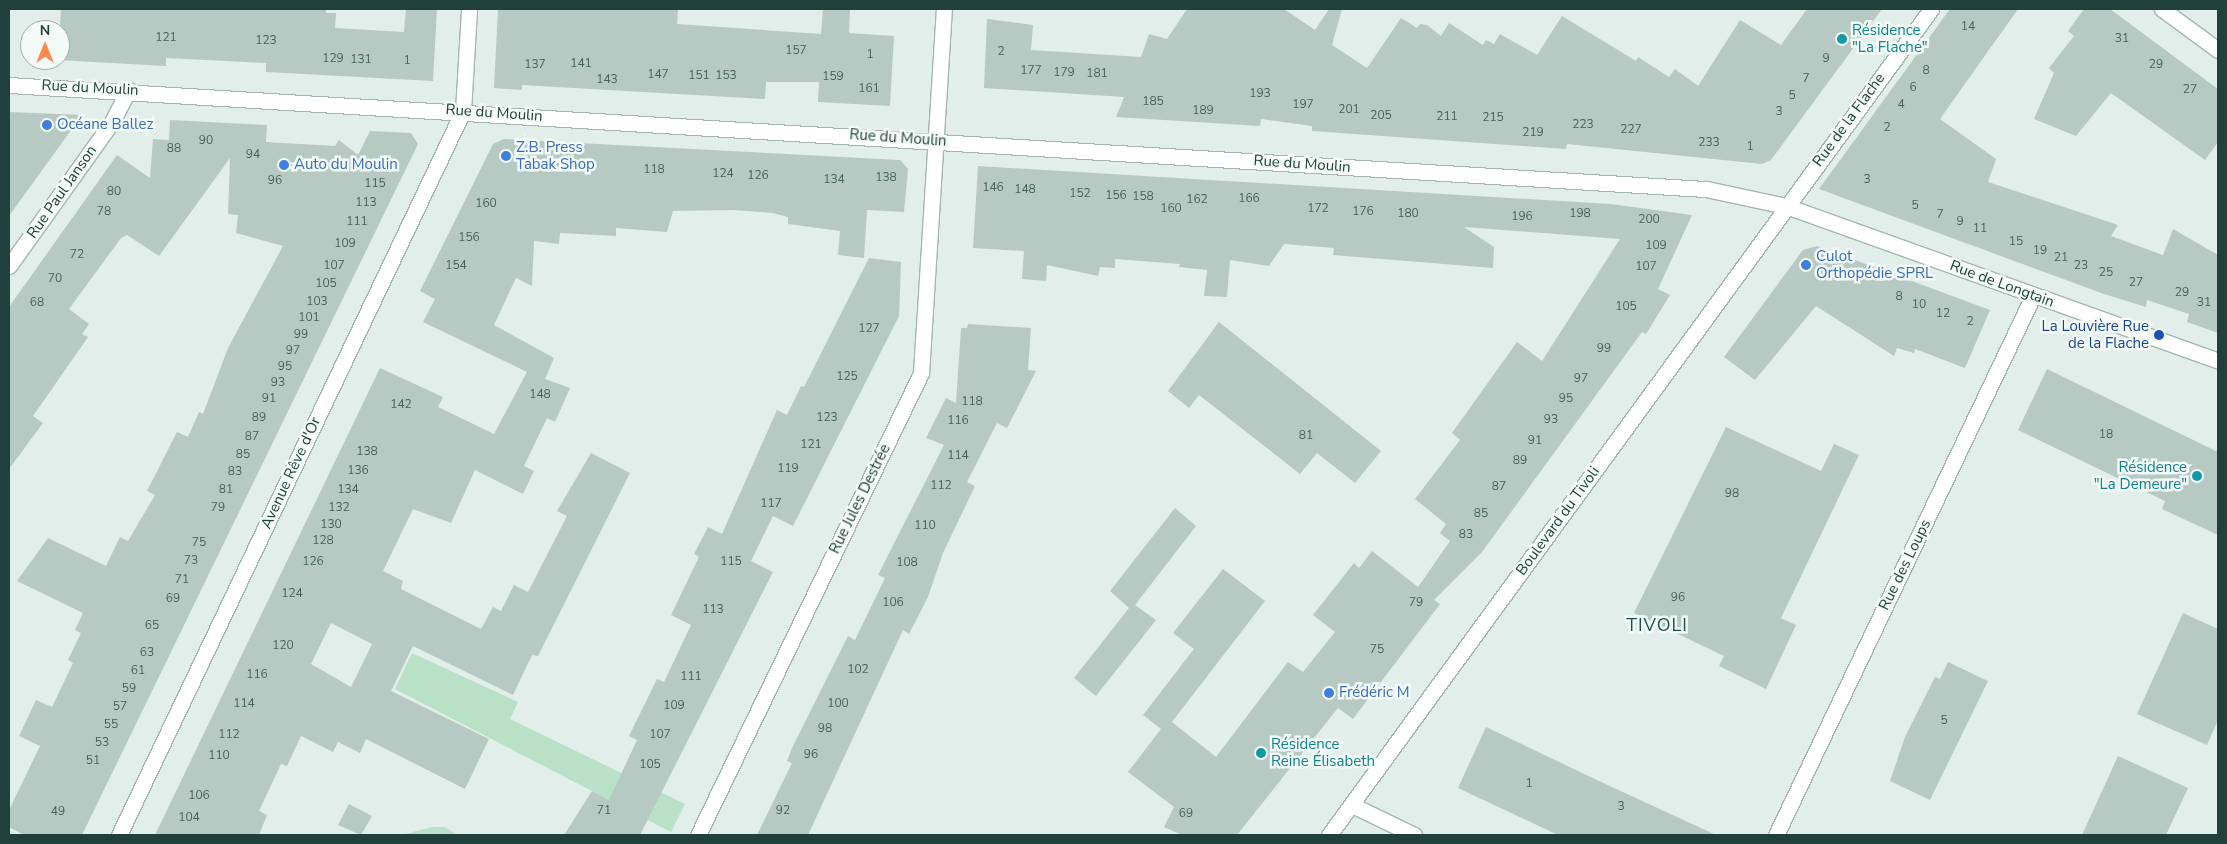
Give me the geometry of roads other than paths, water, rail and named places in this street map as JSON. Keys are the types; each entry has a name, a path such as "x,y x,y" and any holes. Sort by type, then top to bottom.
{"street":[{"path":"463,111 469,9"},
{"name":"Rue Jules Destrée","path":"698,835 921,373 938,141 944,9"},
{"name":"Rue de la Flache","path":"1786,206 1931,9"},
{"path":"2162,9 2218,50"},
{"name":"Rue du Moulin","path":"9,84 1706,189 1786,206"},
{"name":"Rue Paul Janson","path":"9,266 113,120 128,90"},
{"name":"Avenue Rêve d'Or","path":"120,835 463,111"},
{"name":"Rue de Longtain","path":"1786,206 2218,361"},
{"name":"Boulevard du Tivoli","path":"1329,835 1786,206"},
{"name":"Rue des Loups","path":"1776,835 2033,296"},
{"path":"1352,805 1414,835"}],"place":[{"name":"Résidence \"La Flache\"","path":"1842,39"},
{"name":"Océane Ballez","path":"47,125"},
{"name":"Z.B. Press Tabak Shop","path":"506,156"},
{"name":"Auto du Moulin","path":"284,165"},
{"name":"Culot Orthopédie SPRL","path":"1806,265"},
{"name":"La Louvière Rue de la Flache","path":"2159,335"},
{"name":"Résidence \"La Demeure\"","path":"2197,476"},
{"name":"Frédéric M","path":"1329,693"},
{"name":"Résidence Reine Élisabeth","path":"1261,753"}],"district":[{"name":"TIVOLI","path":"1657,625"}]}
